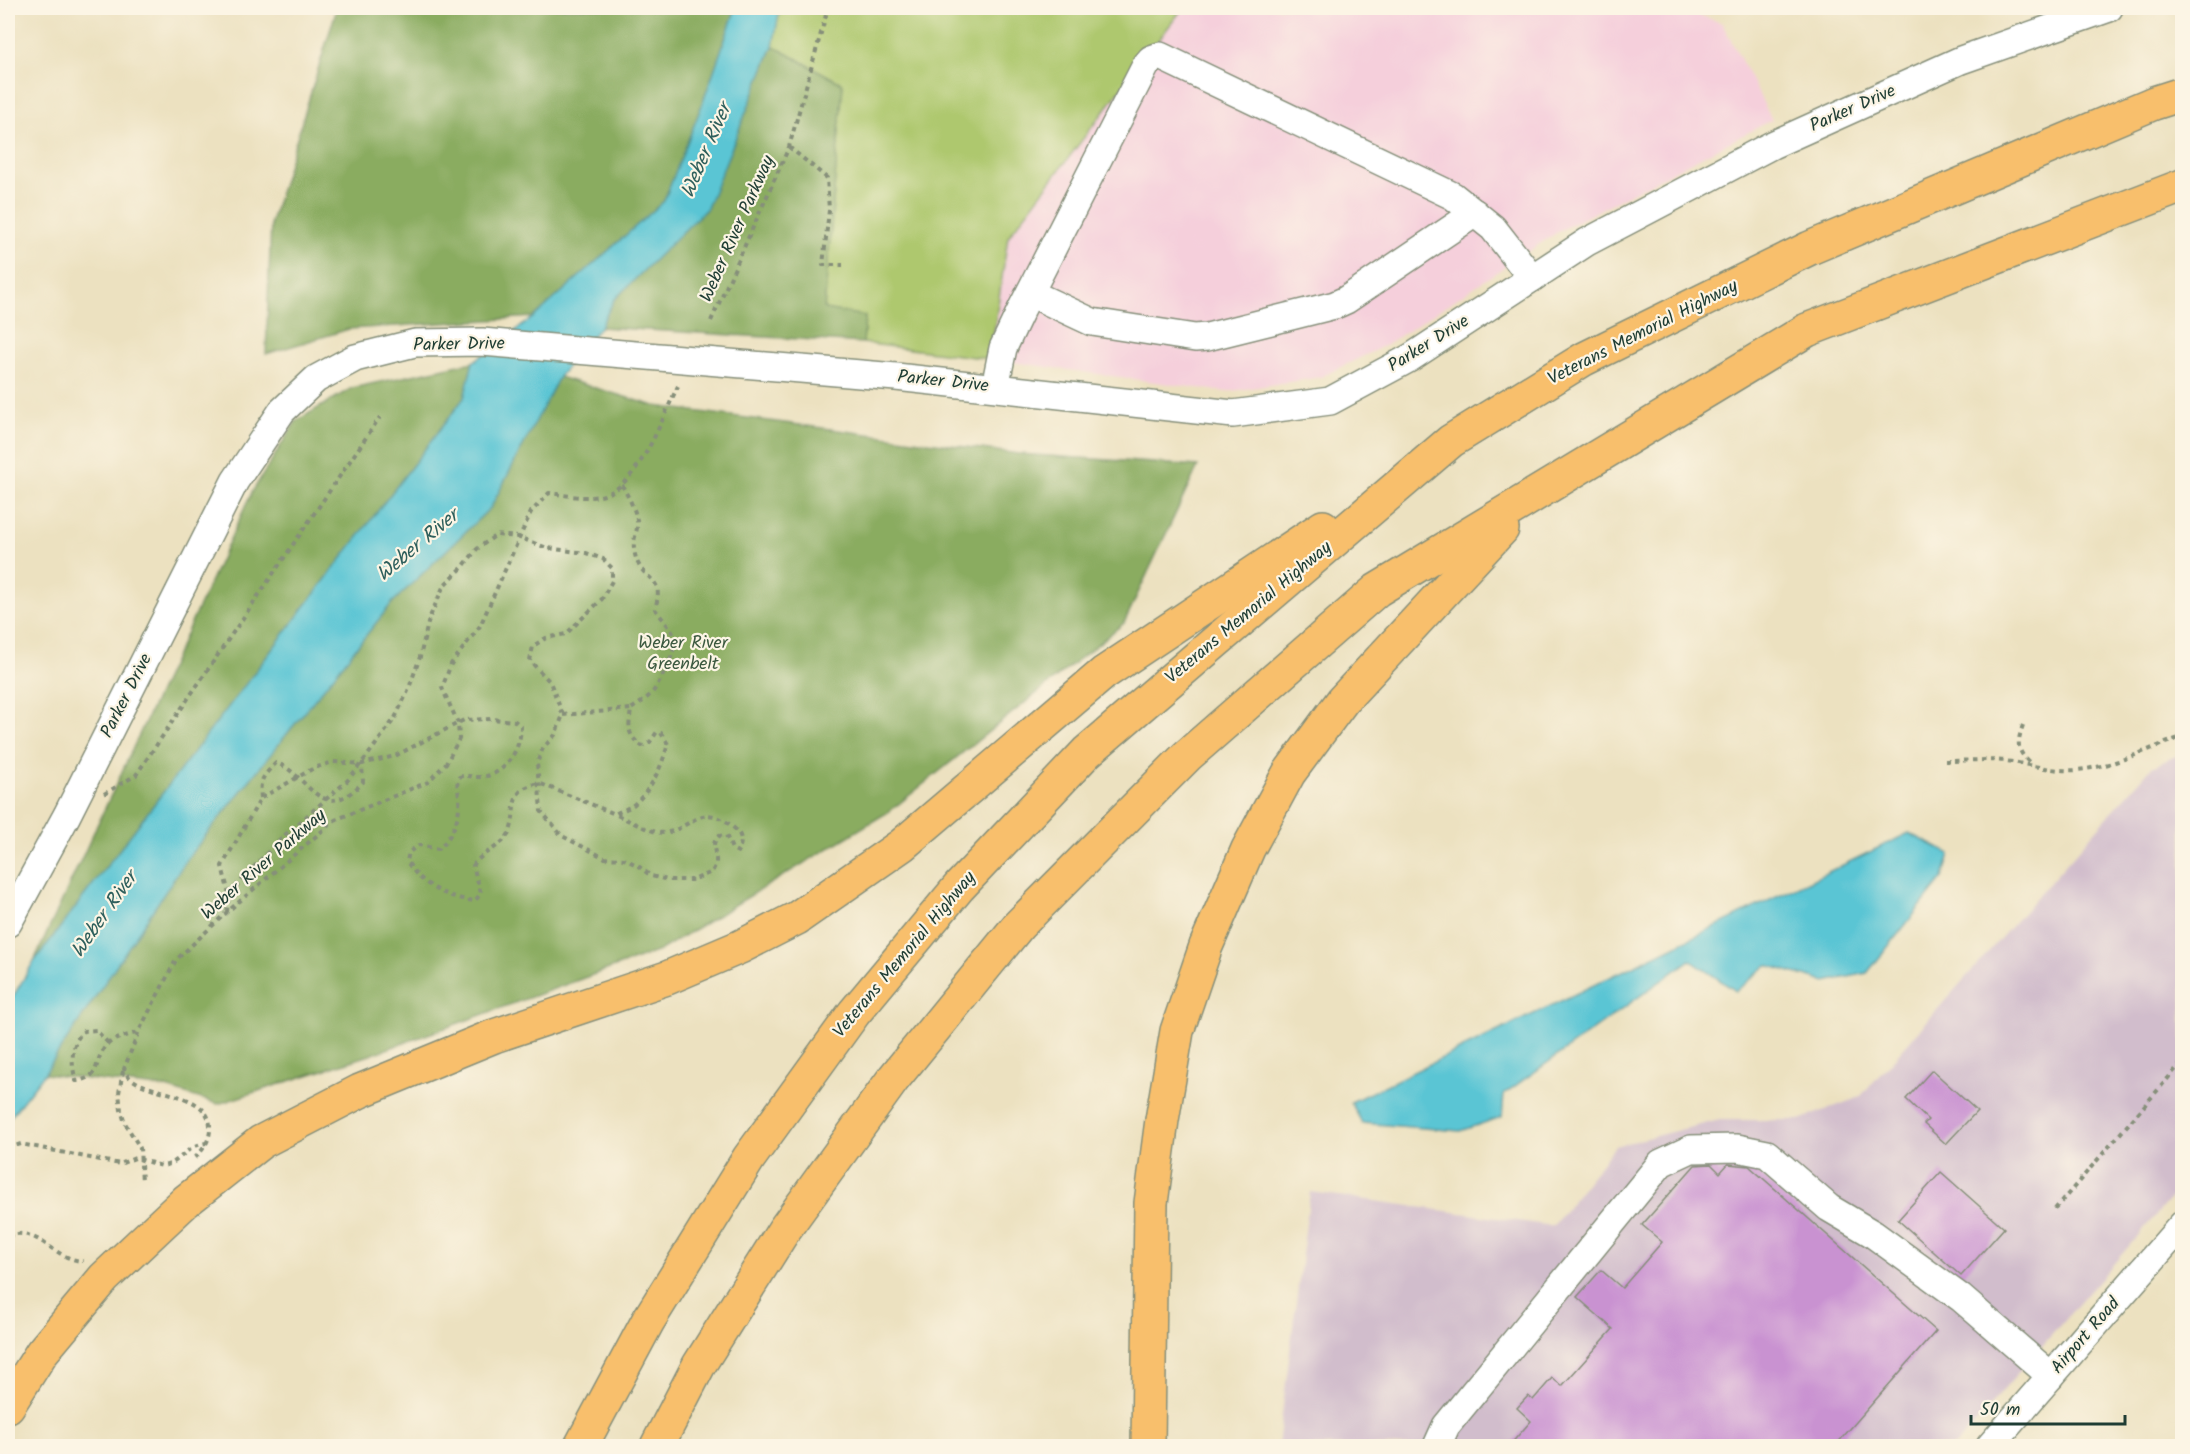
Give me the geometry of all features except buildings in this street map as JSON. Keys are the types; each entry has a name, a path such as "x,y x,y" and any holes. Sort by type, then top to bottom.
{"highway":[{"name":"Veterans Memorial Highway","path":"581,1446 648,1321 749,1158 854,1013 959,887 1087,752 1452,441 1584,360 1810,248 2154,103 2182,94"},
{"path":"657,1446 699,1365 784,1230 894,1078 1019,925 1186,756 1377,590 1807,330 2182,186"},
{"path":"8,1406 42,1352 104,1278 186,1202 261,1142 370,1087 494,1036 667,978 740,947 797,918 902,845 1104,673 1452,441"},
{"path":"1148,1446 1151,1203 1177,1031 1206,946 1248,849 1288,773 1343,700 1530,499"}],"street":[{"name":"Parker Drive","path":"8,923 67,815 235,481 282,411 316,379 354,358 415,343 482,342 896,377 1233,414 1330,401 1410,358 1587,242 1772,145 1961,60 2109,8"},
{"path":"995,387 1003,348 1030,293 1146,65 1151,59 1160,56 1453,196 1493,228 1532,278"},
{"path":"1030,293 1077,316 1106,326 1195,338 1207,337 1347,300 1475,213"},
{"path":"1437,1446 1446,1426 1661,1163 1691,1149 1737,1148 1767,1154 1829,1208 1873,1234 1961,1298 2052,1376"},
{"name":"Airport Road","path":"1990,1446 2182,1225"}],"path":[{"name":"Weber River Parkway","path":"711,321 789,147 828,8"},
{"name":"Weber River Parkway","path":"789,147 827,178 829,210 823,265 843,265"},
{"path":"458,723 442,688 451,664 480,626 531,512 549,494 602,496 622,485 645,455 678,386"},
{"path":"67,815 136,775 380,417"},
{"path":"563,715 631,710 652,694 666,669 676,641 672,630 662,621 656,609 660,594 655,582 639,564 633,546 637,520 622,485"},
{"path":"228,912 229,894 222,866 261,798 314,768 333,762 362,764 395,756 464,720 515,721 521,726 521,736 505,767 477,777 466,774 459,777 456,784 459,796 458,811 453,829 445,843 438,849 419,844 409,852 407,861 413,872 433,888 458,899 475,901 481,893 473,866 478,858 507,836 512,824 512,810 519,793 527,785 539,783 660,833 678,829 692,819 711,814 740,833 742,842 738,852 732,849 726,836 719,836 714,840 716,861 712,872 693,880 668,880 651,876 637,865 624,859 605,858 562,836 541,811 539,783 537,763 543,748 555,735 563,715 550,682 530,661 533,646 546,638 566,634 602,599 612,581 612,568 603,558 586,553 547,548 518,537 496,535 477,549 444,585 429,619 420,657 408,691 395,718 362,764 347,781 325,798 278,842 229,894"},
{"path":"615,814 632,806 644,793 664,759 668,744 661,733 657,732 651,742 642,746 632,739 629,726 631,710"},
{"name":"Weber River Parkway","path":"141,1158 140,1148 125,1123 119,1093 124,1069 139,1031 176,960 335,820 428,782 447,762 459,739 458,723"},
{"path":"2023,725 2018,740 2019,748 2033,766"},
{"path":"1945,761 1984,760 2057,770 2079,770 2104,766 2182,737"},
{"path":"261,798 260,784 266,772 276,763 286,766 309,790 325,798 338,799 354,791 363,782 362,764"},
{"path":"108,1043 96,1030 84,1030 77,1037 72,1069 76,1082 86,1080 96,1070 99,1056 108,1043 139,1031"},
{"path":"2055,1209 2182,1062"},
{"path":"124,1069 130,1079 184,1098 202,1107 209,1120 210,1131 207,1143 189,1163"},
{"path":"8,1148 21,1143 120,1164 141,1158 168,1166 193,1145 207,1143"},
{"path":"141,1158 142,1182"},
{"path":"8,1236 21,1234 35,1237 57,1253 74,1261 90,1262"}],"shaded area":[{"path":"1177,8 1679,8 1722,23 1772,120 1561,230 1386,345 1321,377 1226,392 990,359 1008,237"},
{"path":"2182,753 2182,1185 1955,1446 1278,1446 1310,1192 1553,1226 1615,1146 1720,1120 1799,1120 1860,1097 2152,767"}],"green space":[{"path":"337,8 736,8 702,105 664,201 534,317 349,329 266,354 271,222"},
{"path":"780,8 1183,8 1008,237 990,359 863,343 865,316 824,309 843,84 773,46"},
{"path":"773,46 843,84 824,309 865,316 863,343 600,327 614,300 707,208"},
{"path":"473,362 464,398 33,963 252,492 296,421 352,388"},
{"name":"Weber River Greenbelt","path":"559,377 655,406 1019,454 1198,466 1124,623 890,811 659,951 370,1055 218,1104 166,1088 44,1074 189,856 392,603 491,507"}],"water":[{"name":"Weber River","path":"736,8 780,8 773,46 707,208 614,300 600,327 559,377 491,507 392,603 189,856 44,1074 8,1120 8,1005 33,963 464,398 473,362 534,317 664,201 702,105"},
{"path":"1909,833 1950,854 1943,878 1867,973 1825,982 1767,965 1736,991 1690,960 1504,1094 1502,1117 1460,1131 1362,1123 1351,1102"}]}
